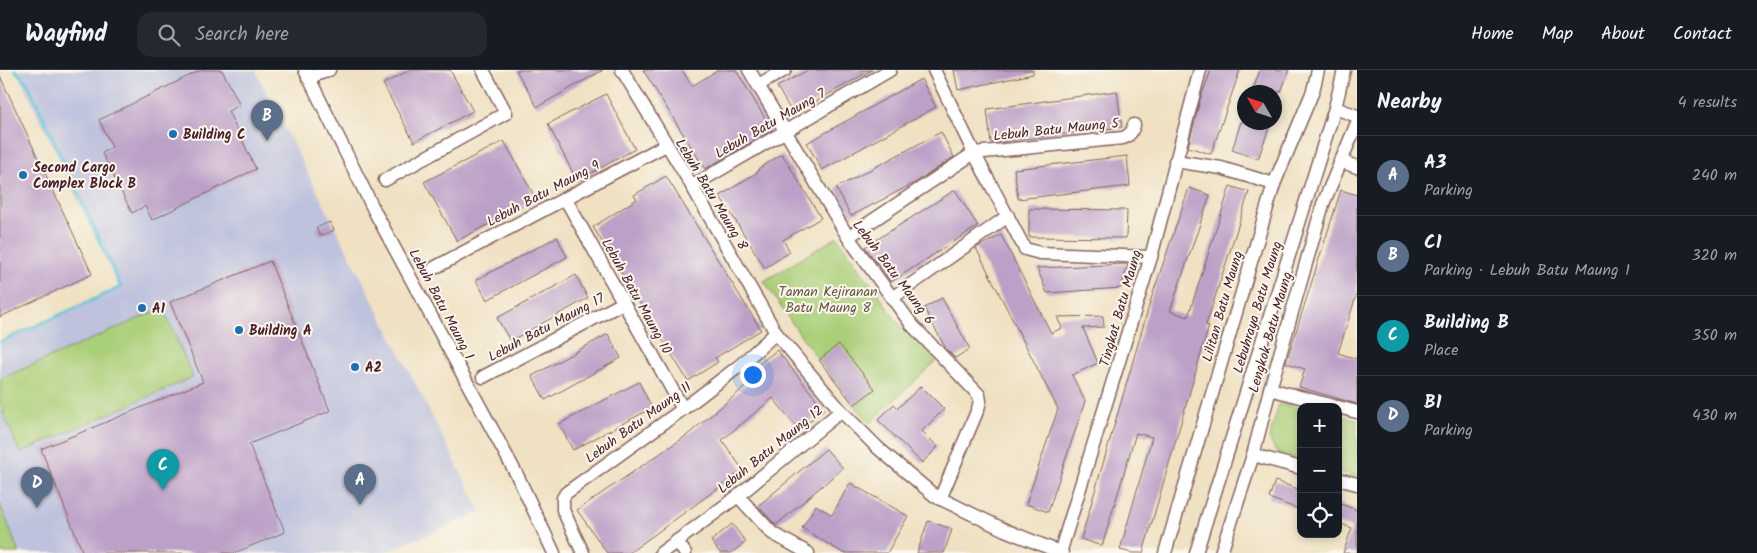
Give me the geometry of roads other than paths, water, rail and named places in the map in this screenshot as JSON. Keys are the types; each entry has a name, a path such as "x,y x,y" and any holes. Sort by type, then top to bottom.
{"street":[{"path":"307,74 329,70"},
{"path":"385,180 506,113 483,70"},
{"name":"Lebuh Batu Maung 8","path":"622,70 692,186 776,333"},
{"name":"Lebuh Batu Maung 6","path":"749,70 848,237 912,325 979,395 978,409 940,499"},
{"path":"758,86 785,70"},
{"name":"Lebuh Batu Maung 7","path":"692,186 890,70"},
{"path":"934,70 974,153 1025,249 1032,252 1151,257"},
{"name":"Tingkat Batu Maung","path":"1061,553 1151,257 1200,70"},
{"name":"Lilitan Batu Maung","path":"1165,553 1274,184 1312,91 1318,70"},
{"name":"Lebuhraya Batu Maung","path":"1196,553 1335,108 1344,70"},
{"name":"Lebuh Batu Maung 1","path":"307,74 376,214 518,477 554,553"},
{"path":"1335,108 1357,116"},
{"name":"Lengkok Batu Maung","path":"1221,553 1253,455 1323,204 1357,123"},
{"name":"Lebuh Batu Maung 5","path":"974,153 1122,138 1128,136 1134,125"},
{"name":"Lebuh Batu Maung 9","path":"434,268 666,145"},
{"path":"848,237 974,153"},
{"path":"1175,161 1221,168 1274,184"},
{"path":"1340,161 1357,167"},
{"name":"Lebuh Batu Maung 10","path":"565,198 683,409"},
{"path":"892,298 1008,216"},
{"name":"Lebuh Batu Maung 17","path":"483,377 623,303"},
{"name":"Lebuh Batu Maung 11","path":"584,553 563,510 563,498 566,493 683,409 738,367 776,333"},
{"name":"Lebuh Batu Maung 12","path":"660,553 738,496 841,411 776,333"},
{"path":"1270,389 1323,403"},
{"path":"1342,408 1357,412"},
{"path":"841,411 890,459 940,499 996,526 1061,553"},
{"path":"1253,455 1297,467"},
{"path":"1342,480 1357,484"},
{"path":"738,496 772,533 808,553"},
{"path":"677,541 685,553"}],"waterway":[{"path":"0,342 121,287 28,84 15,70"}],"place":[{"name":"Building C","path":"173,134"},
{"name":"C1","path":"267,141"},
{"name":"Second Cargo Complex Block B","path":"23,175"},
{"name":"A1","path":"142,308"},
{"name":"Building A","path":"239,330"},
{"name":"A2","path":"355,367"},
{"name":"Building B","path":"163,490"},
{"name":"A3","path":"360,505"},
{"name":"B1","path":"37,508"}],"park label":[{"name":"Taman Kejiranan Batu Maung 8","path":"828,300"}]}
